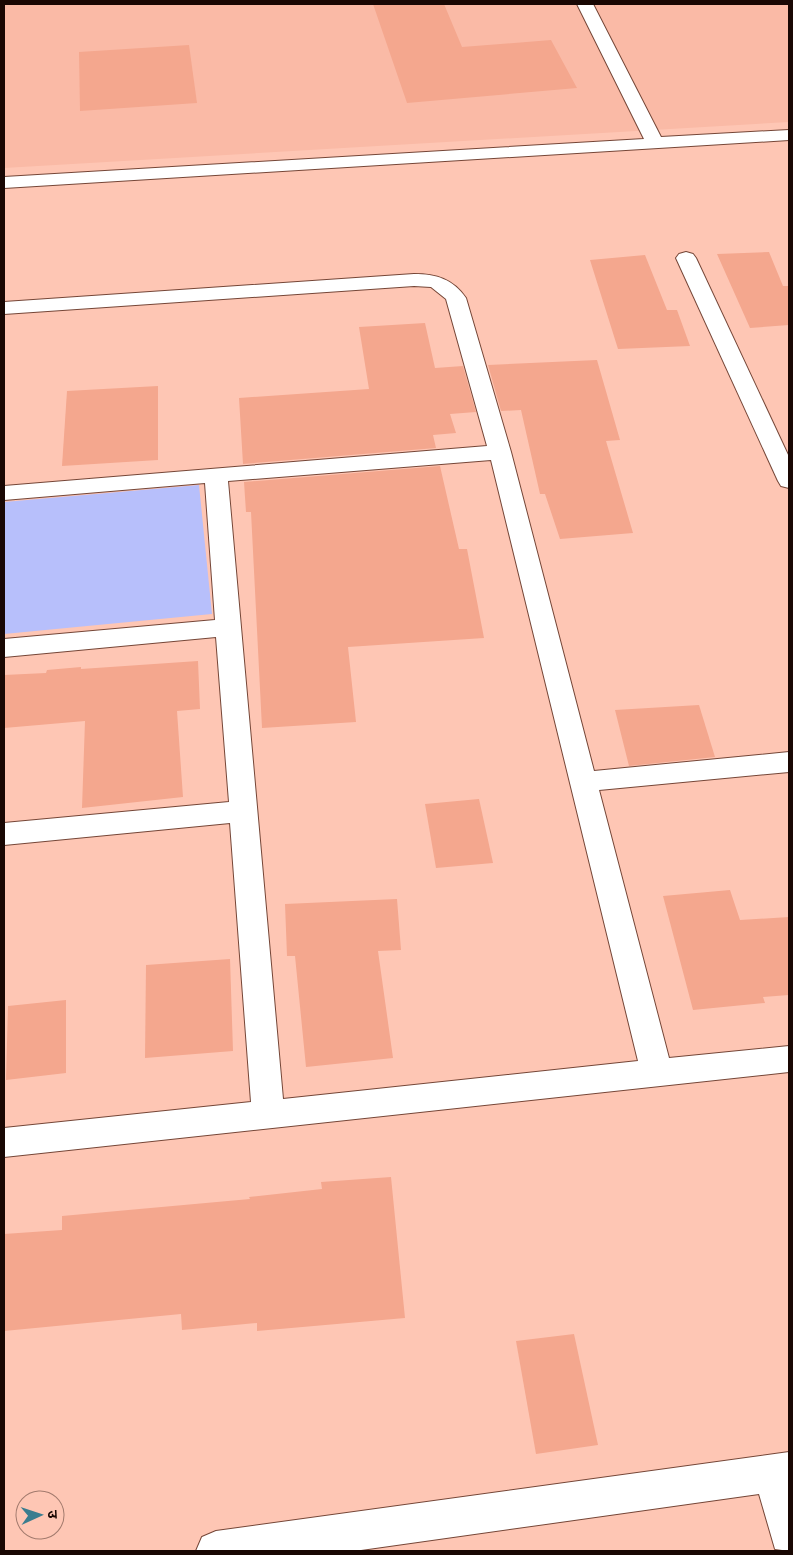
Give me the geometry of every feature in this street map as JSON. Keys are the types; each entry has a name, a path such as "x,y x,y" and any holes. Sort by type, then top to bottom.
{"street":[{"path":"585,4 655,143"},
{"path":"4,184 789,135"},
{"path":"686,258 784,460 789,481"},
{"path":"4,308 432,280 445,286 456,298 500,452 656,1073"},
{"path":"4,493 500,452"},
{"path":"216,475 268,1115"},
{"path":"4,648 228,626"},
{"path":"583,782 789,762"},
{"path":"4,834 244,811"},
{"path":"4,1143 789,1059"},
{"path":"216,1551 781,1472 789,1535"}],"shaded area":[{"path":"4,4 789,4 789,122 4,168"},
{"path":"199,485 212,614 4,634 4,502"}],"building":[{"path":"373,4 444,4 462,47 551,40 577,88 407,103"},
{"path":"189,45 197,103 80,111 79,52"},
{"path":"769,252 783,286 789,286 789,325 750,328 717,254"},
{"path":"645,255 667,310 677,310 690,346 618,349 590,260"},
{"path":"425,323 435,368 463,366 476,412 450,414 456,433 433,435 436,448 243,464 239,398 369,389 359,327"},
{"path":"597,360 620,440 606,441 633,533 560,539 545,494 540,494 521,410 501,411 488,365"},
{"path":"158,386 158,460 62,466 67,391"},
{"path":"440,466 459,549 467,549 484,638 348,647 356,722 262,728 251,512 246,512 244,482"},
{"path":"198,661 200,709 177,711 183,797 82,808 85,721 4,728 4,675 46,673 47,670 81,667 81,669"},
{"path":"699,705 715,757 629,766 615,710"},
{"path":"479,799 493,863 436,868 425,804"},
{"path":"730,890 740,920 789,917 789,995 763,997 765,1003 693,1010 663,896"},
{"path":"397,899 401,950 378,951 393,1058 306,1067 295,956 287,956 285,904"},
{"path":"230,959 233,1051 145,1058 146,965"},
{"path":"66,1000 66,1073 6,1080 8,1006"},
{"path":"391,1177 405,1318 257,1331 257,1323 182,1330 181,1314 4,1331 4,1234 62,1230 62,1216 250,1199 249,1197 322,1189 321,1182"},
{"path":"574,1334 598,1445 536,1454 516,1341"}]}
